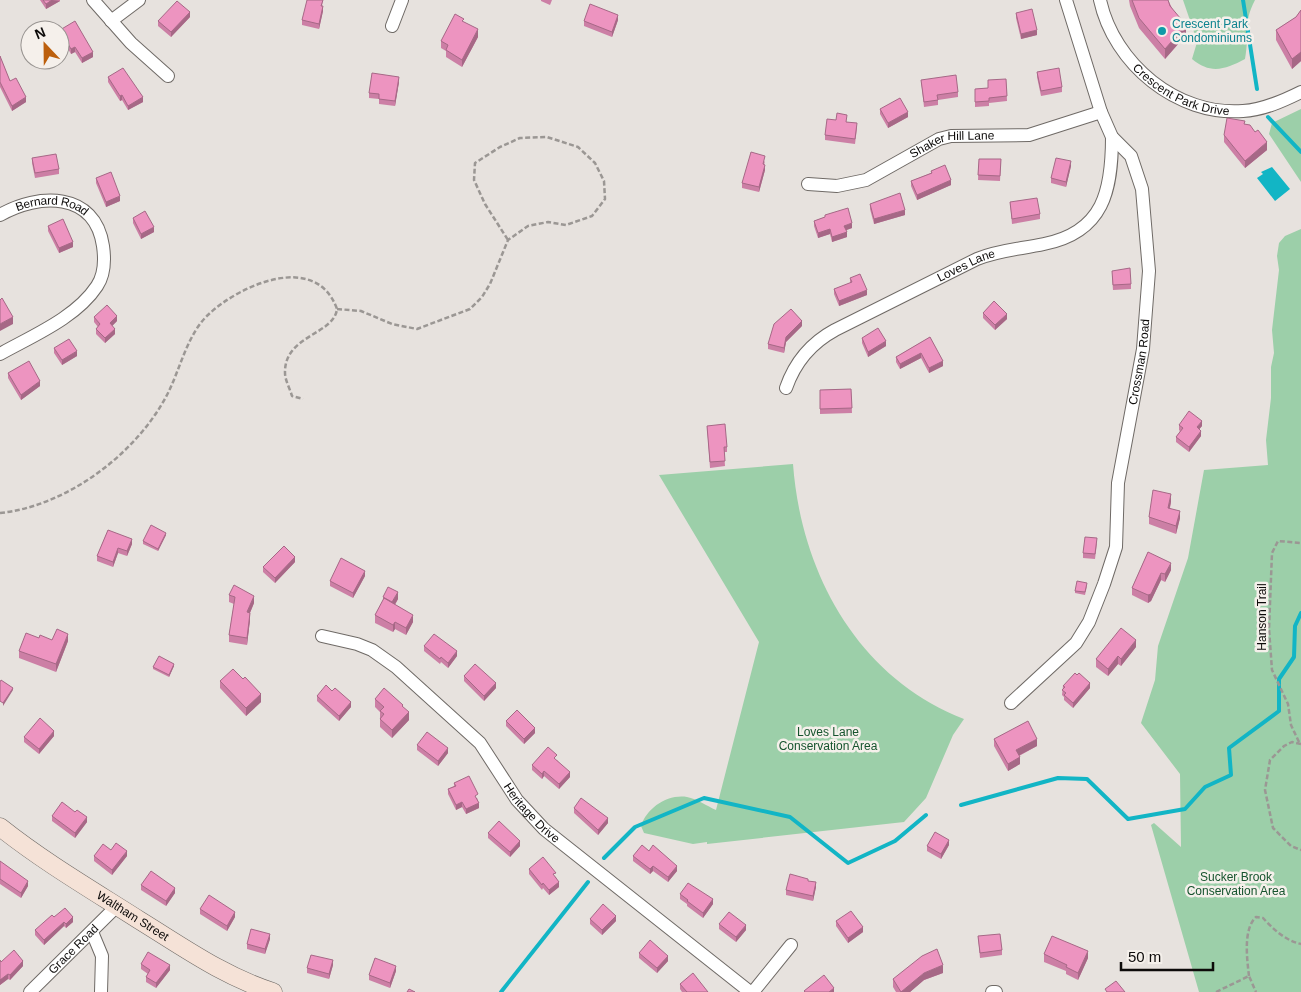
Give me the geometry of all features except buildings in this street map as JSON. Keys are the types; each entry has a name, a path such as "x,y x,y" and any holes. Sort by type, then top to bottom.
{"street":[{"path":"93,0 135,47 168,76"},
{"path":"111,21 139,0"},
{"path":"392,26 402,0"},
{"name":"Crossman Road","path":"1011,703 1080,638 1089,622 1116,547 1118,483 1143,349 1149,271 1148,236 1139,176 1131,156 1112,137 1101,112 1066,0"},
{"name":"Crescent Park Drive","path":"1100,0 1106,22 1127,56 1157,86 1190,104 1210,109 1244,111 1273,104 1301,92"},
{"name":"Shaker Hill Lane","path":"808,184 844,186 866,180 928,145 951,136 1029,135 1101,112"},
{"name":"Loves Lane","path":"786,388 803,355 820,339 834,330 977,258 1000,250 1055,242 1068,238 1086,227 1095,217 1104,198 1111,171 1112,137"},
{"name":"Bernard Road","path":"0,214 34,201 54,200 80,207 89,214 96,225 102,242 104,261 100,282 86,299 53,324 0,354"},
{"name":"Heritage Drive","path":"322,636 357,644 392,663 480,743 517,800 544,829 751,992"},
{"name":"Waltham Street","path":"0,827 37,855 221,971 240,981 272,992"},
{"name":"Grace Road","path":"30,992 117,906"},
{"path":"92,932 102,956 102,992"},
{"path":"751,992 791,945"}],"path":[{"path":"337,309 361,311 408,328 417,329 470,309 477,304 490,284 508,240 528,226 548,222 566,225 592,216 605,198 604,181 595,163 578,147 547,136 520,138 500,147 475,163 474,180 485,204 508,240"},
{"path":"0,512 32,506 80,487 131,444 160,408 199,326 207,315 231,298 270,279 292,276 313,282 323,288 335,302 337,309 332,322 298,344 287,363 285,374 292,396 303,399"},
{"name":"Hanson Trail","path":"1300,743 1291,725 1288,704 1272,670 1269,629 1272,552 1278,541 1301,543"},
{"path":"1300,743 1284,746 1270,760 1265,790 1273,828 1291,846 1301,850"},
{"path":"1256,992 1248,976 1248,936 1251,922 1256,917 1263,918 1271,927 1290,940 1301,944"},
{"path":"1216,992 1248,976"}],"green space":[{"path":"1183,0 1255,0 1247,23 1245,59 1225,68 1212,69 1192,59 1198,39"},
{"path":"1301,109 1301,182 1269,134 1272,123"},
{"name":"Sucker Brook Conservation Area","path":"1301,229 1301,992 1199,992 1151,825 1154,823 1181,847 1180,774 1141,723 1155,680 1158,646 1188,558 1204,470 1268,465 1266,440 1271,398 1271,367 1274,353 1272,330 1279,270 1277,256 1279,243 1285,236"},
{"name":"Loves Lane Conservation Area","path":"793,464 798,505 808,544 823,582 842,617 865,649 894,677 927,701 964,719 953,735 926,798 904,822 707,844 707,842 693,844 644,833 641,826 644,819 653,808 665,800 687,797 716,810 759,642 659,475"}],"water":[{"path":"1272,167 1290,189 1275,201 1257,178 1263,174 1261,172"}],"waterway":[{"path":"1243,0 1257,89"},
{"path":"1268,117 1301,152"},
{"path":"961,805 1058,778 1087,779 1128,819 1185,809 1205,787 1231,775 1229,748 1279,711 1279,679 1294,657 1295,626 1301,613"},
{"path":"604,858 635,827 704,798 790,817 848,863 895,841 926,815"},
{"path":"501,992 588,882"}],"place":[{"name":"Crescent Park Condominiums","path":"1162,31"}]}
